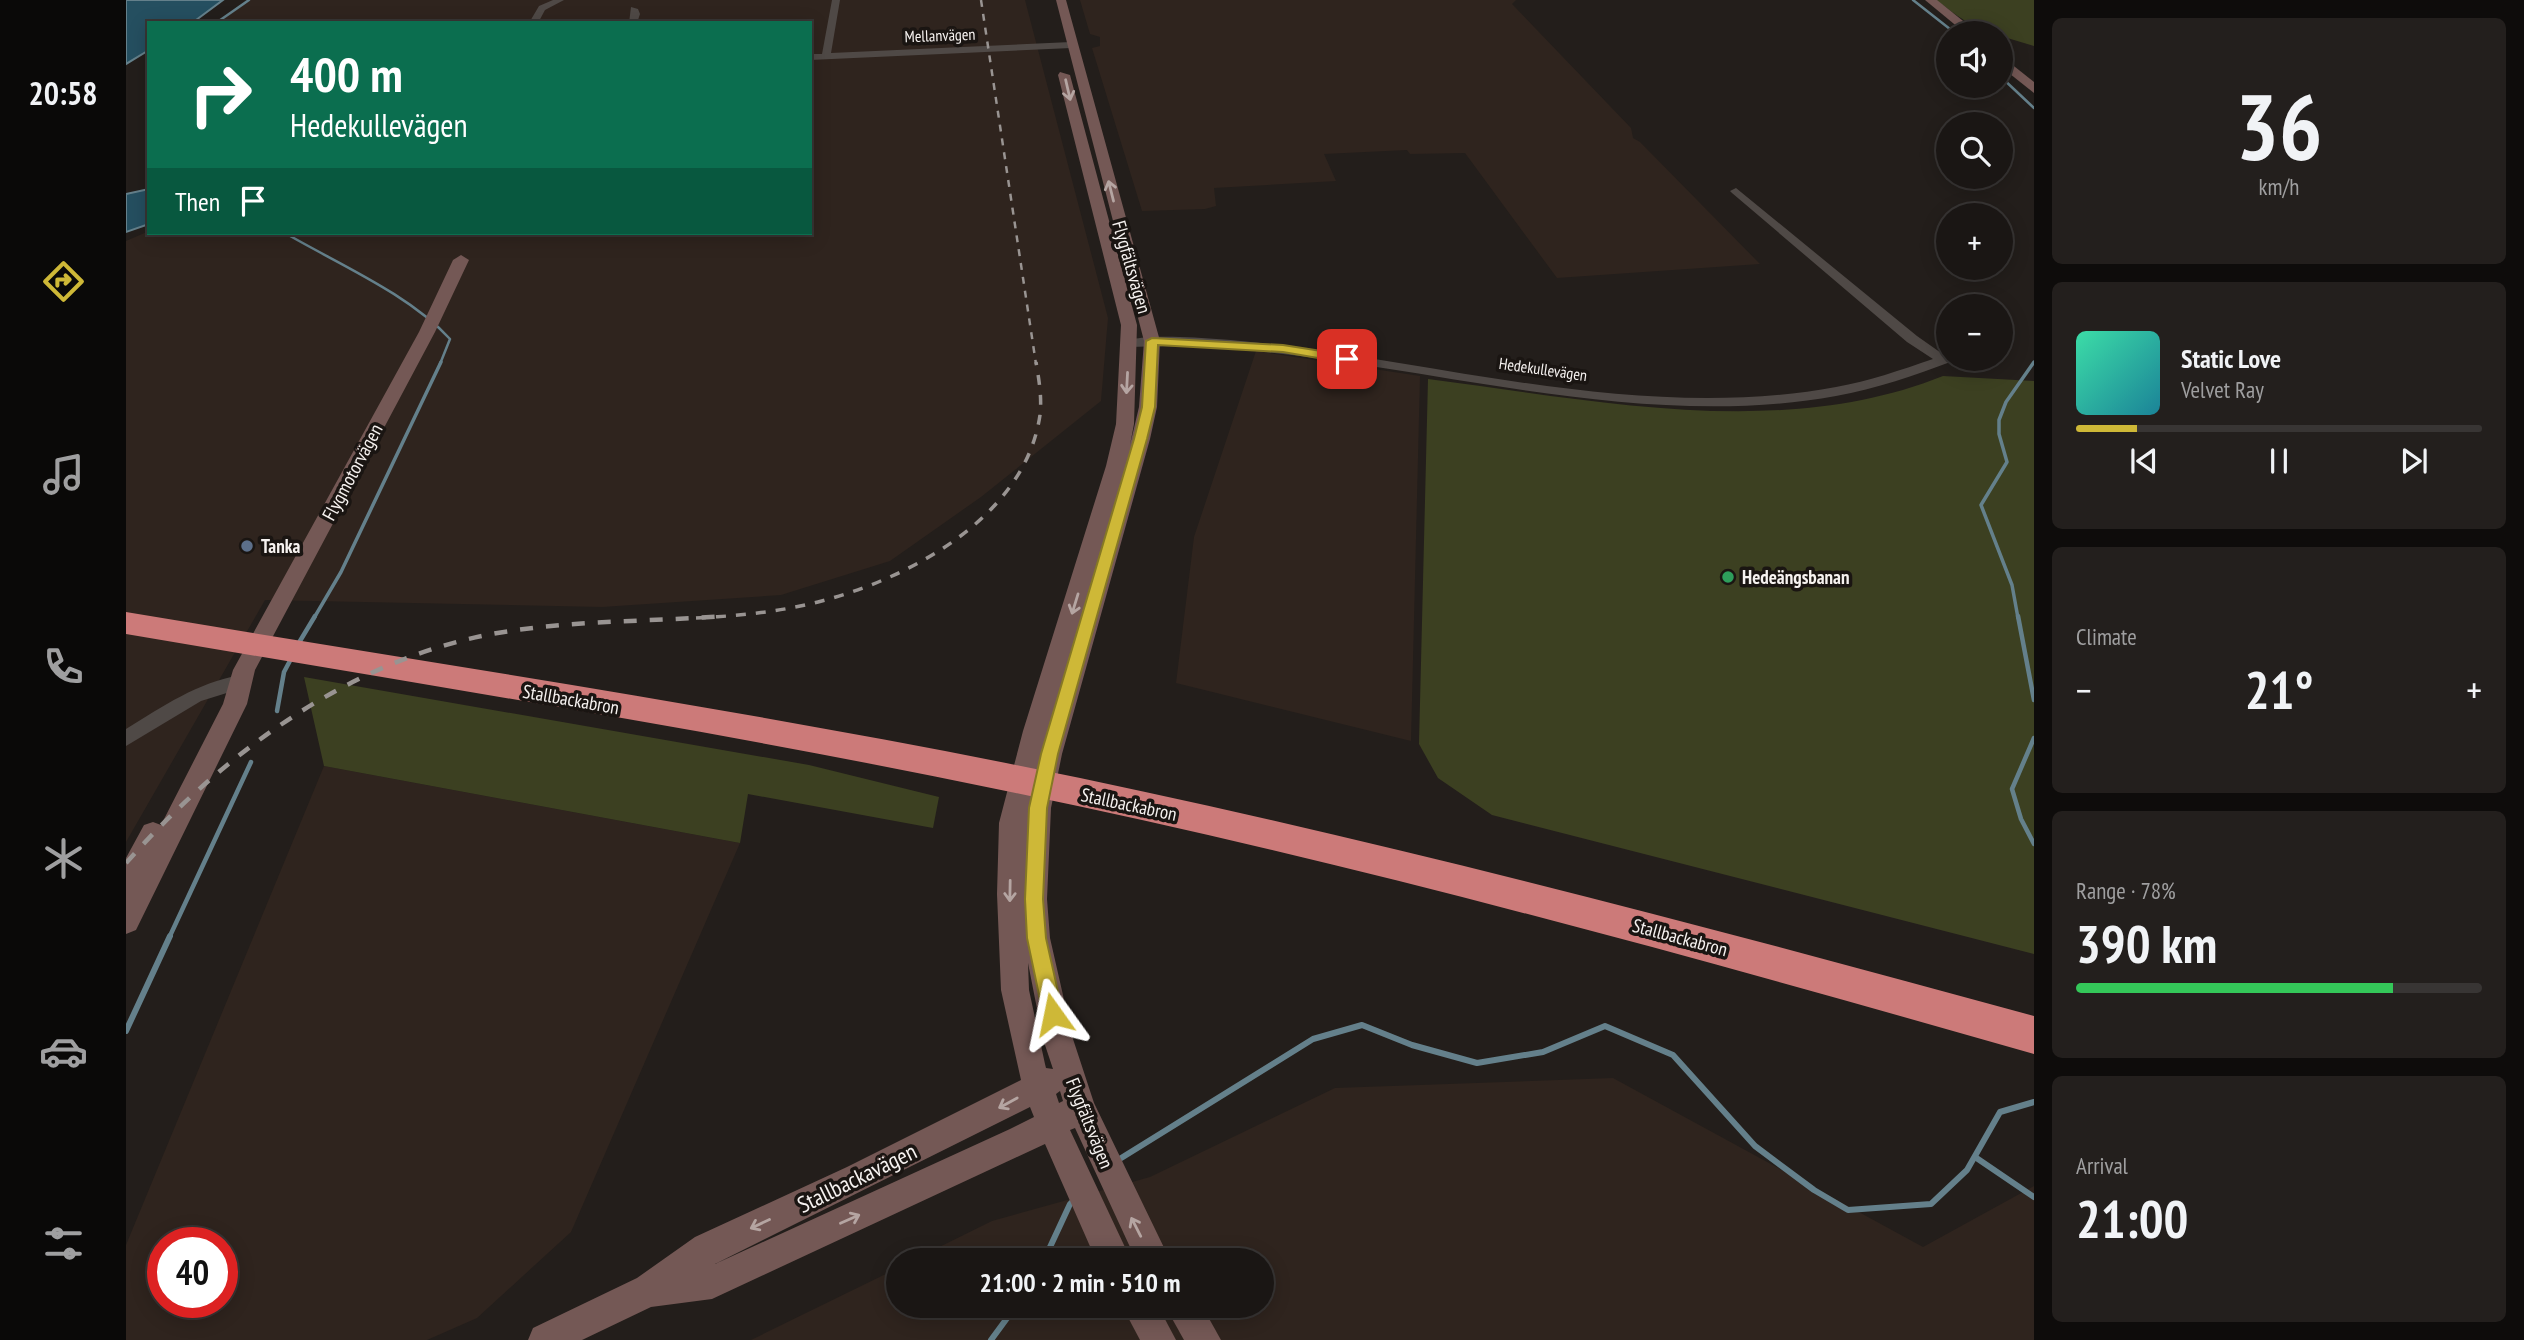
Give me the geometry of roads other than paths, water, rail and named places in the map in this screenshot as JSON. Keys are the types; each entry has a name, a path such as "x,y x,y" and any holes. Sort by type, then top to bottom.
{"highway":[{"name":"Stallbackabron","path":"126,623 812,741 1004,777 1189,817 1495,889 1679,936 2034,1035"}],"street":[{"path":"534,21 542,8 561,0"},
{"path":"827,54 836,0"},
{"name":"Flygfältsvägen","path":"1047,0 1064,43 1152,341 1148,407 1141,439 1049,754 1038,808 1034,899 1037,938 1058,1039 1069,1073 1086,1120 1147,1248"},
{"name":"Flygfältsvägen","path":"1061,0 1064,43 1095,199 1129,325 1130,343 1125,424 1116,466 1035,731 1012,823 1010,894 1015,990 1023,1036 1052,1125 1108,1248"},
{"path":"1930,0 1957,21"},
{"path":"634,9 636,14 634,21"},
{"name":"Mellanvägen","path":"812,55 1064,43"},
{"path":"2013,70 2034,89"},
{"path":"1736,191 1912,339 1936,354"},
{"name":"Flygmotorvägen","path":"126,884 223,702 240,682 432,323 461,260"},
{"name":"Hedekullevägen","path":"1130,343 1152,341 1283,349 1593,394 1670,401 1757,400 1820,394 1879,383 1936,362"},
{"path":"126,738 194,695 222,684 240,682"},
{"name":"Flygmotorvägen","path":"126,921 235,704 240,682"},
{"name":"Stallbackavägen","path":"545,1340 649,1290 707,1249 1069,1073"},
{"name":"Stallbackavägen","path":"649,1290 712,1282 1052,1125 1086,1120"},
{"path":"1146,1318 1159,1340"},
{"path":"1190,1318 1204,1340"}],"water":[{"path":"126,0 223,0 195,21 147,21 147,51 126,64"},
{"path":"147,189 147,225 126,232 126,194"}],"waterway":[{"path":"219,21 249,0"},
{"path":"1913,0 1940,21"},
{"path":"2013,88 2034,108"},
{"path":"289,235 394,294 433,323 450,339 440,364"},
{"path":"314,618 341,572 441,362"},
{"path":"2018,618 2012,585 1981,505 2007,462 1999,434 1999,420 2006,402 2034,362"},
{"path":"297,646 315,616"},
{"path":"2018,616 2034,700"},
{"path":"277,711 284,672 292,657"},
{"path":"2034,738 2012,789 2021,819 2034,844"},
{"path":"169,938 251,762"},
{"path":"126,1031 170,936"},
{"path":"1118,1160 1313,1039 1362,1025 1412,1045 1477,1063 1543,1052 1605,1026 1673,1055 1755,1146 1814,1190 1848,1210 1931,1204 1967,1170 2000,1112 2034,1102"},
{"path":"1975,1157 2034,1197"},
{"path":"1050,1248 1070,1204 1075,1199"},
{"path":"991,1340 1007,1318"}],"railway":[{"path":"981,0 1036,364"},
{"path":"696,618 788,608 853,592 924,560 957,538 987,513 1012,484 1030,452 1041,408 1036,362"},
{"path":"126,863 203,785 246,750 291,718 338,690 387,666 439,647 521,629 725,616"}],"place":[{"name":"Tanka","path":"247,546"},
{"name":"Hedeängsbanan","path":"1728,577"}]}
